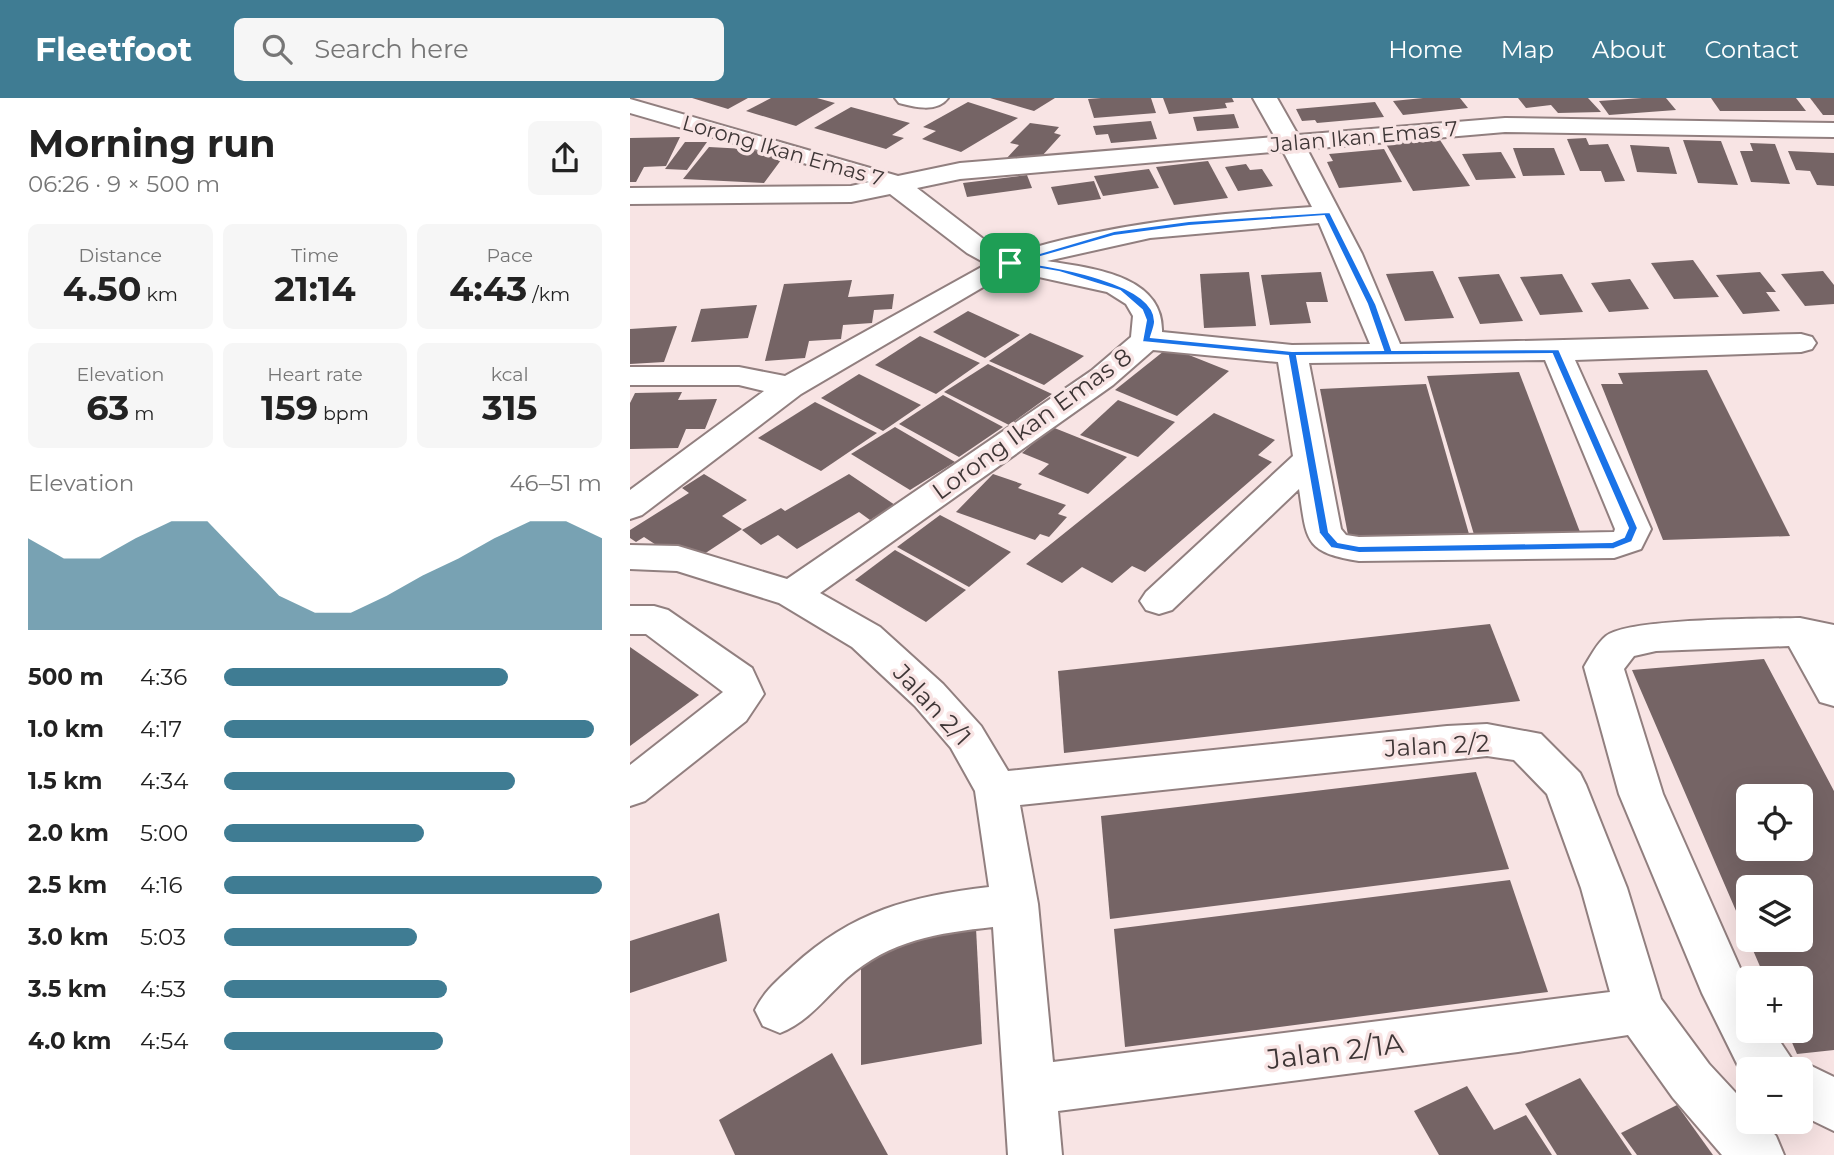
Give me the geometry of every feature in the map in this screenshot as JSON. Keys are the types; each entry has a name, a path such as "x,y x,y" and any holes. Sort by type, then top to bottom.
{"street":[{"path":"1265,98 1291,143 1371,304 1388,352"},
{"name":"Lorong Ikan Emas 7","path":"630,106 857,169 896,185 974,245 1010,263"},
{"path":"1694,108 1711,127"},
{"name":"Jalan Ikan Emas 7","path":"630,196 827,196 960,171 1291,143 1497,116 1711,127 1834,130"},
{"path":"630,507 790,387 980,277 1010,263 1114,233 1189,224 1327,214"},
{"path":"1010,263 1060,270 1123,289 1146,309 1151,320 1146,340"},
{"name":"Lorong Ikan Emas 8","path":"792,594 1102,378 1146,340 1292,354 1556,351 1801,343"},
{"path":"1292,354 1324,533 1335,545 1359,549 1614,546 1628,540 1633,528 1556,351"},
{"path":"630,376 739,376 790,387"},
{"path":"1159,601 1311,458"},
{"name":"Jalan 2/1","path":"630,557 678,559 792,594 866,637 929,695 966,737 996,790 1015,904 1035,1155"},
{"path":"630,620 654,620 738,678 744,694 732,710 630,789"},
{"path":"1761,1057 1726,993 1641,794 1604,667 1621,645 1656,638 1817,636 1834,691"},
{"name":"Jalan 2/2","path":"996,790 1447,741 1487,740 1526,746 1565,785 1604,888 1640,1010 1691,1081 1757,1155"},
{"path":"780,1010 849,947 888,927 939,913 1015,904"},
{"name":"Jalan 2/1A","path":"1030,1090 1518,1029 1640,1010"},
{"path":"1813,1093 1834,1106"}],"building":[{"path":"692,98 748,98 728,109"},
{"path":"771,98 817,98 835,103 796,126 746,111"},
{"path":"990,98 1055,98 1034,111"},
{"path":"1151,98 1156,113 1094,118 1088,99"},
{"path":"1163,98 1232,98 1234,102 1225,103 1227,108 1169,114"},
{"path":"1460,98 1468,108 1403,115 1393,101"},
{"path":"1518,98 1588,98 1601,112 1558,113 1551,105 1526,108"},
{"path":"1666,98 1676,110 1609,115 1599,101"},
{"path":"1711,98 1796,98 1806,111 1720,111"},
{"path":"1810,98 1834,98 1834,115 1823,115"},
{"path":"968,102 1018,118 961,152 922,139 936,131 923,127"},
{"path":"1375,102 1384,117 1317,123 1315,120 1302,121 1296,109"},
{"path":"851,107 910,123 892,135 904,138 886,149 814,128"},
{"path":"1234,114 1239,128 1197,131 1193,117"},
{"path":"1151,121 1157,139 1111,143 1108,134 1096,135 1093,126"},
{"path":"1030,123 1059,127 1054,133 1061,135 1042,156 1006,159 1019,145 1010,143"},
{"path":"680,137 666,166 644,167 636,182 630,182 630,138"},
{"path":"1586,138 1589,145 1608,144 1625,181 1605,182 1601,171 1580,171 1567,139"},
{"path":"1440,140 1470,186 1413,191 1386,144"},
{"path":"1683,140 1721,141 1738,185 1698,183"},
{"path":"685,142 707,142 687,170 665,169"},
{"path":"1750,143 1775,144 1790,184 1751,182 1740,151 1753,151"},
{"path":"1630,145 1669,147 1677,174 1637,172"},
{"path":"709,147 765,150 761,155 784,156 764,183 683,179"},
{"path":"1513,148 1554,148 1565,175 1523,176"},
{"path":"1384,149 1402,182 1339,188 1327,162 1333,161 1329,154"},
{"path":"1788,151 1834,153 1834,186 1817,185 1810,171 1796,170"},
{"path":"1501,152 1516,178 1476,180 1462,154"},
{"path":"1208,161 1228,198 1174,205 1156,167"},
{"path":"1246,164 1250,170 1262,169 1273,186 1238,191 1225,167"},
{"path":"1149,169 1159,188 1103,196 1094,176"},
{"path":"1027,175 1032,188 967,197 963,183"},
{"path":"1094,181 1101,199 1058,205 1051,187"},
{"path":"1693,260 1719,297 1674,299 1651,263"},
{"path":"1433,271 1454,318 1405,321 1386,274"},
{"path":"1823,271 1834,285 1834,304 1805,306 1781,274"},
{"path":"1249,272 1256,326 1204,328 1200,274"},
{"path":"1321,272 1328,302 1306,302 1311,323 1270,325 1261,275"},
{"path":"1760,272 1776,292 1766,292 1780,311 1743,314 1716,275"},
{"path":"1499,274 1523,321 1480,324 1458,277"},
{"path":"1562,274 1583,312 1540,315 1520,277"},
{"path":"1630,279 1649,309 1609,312 1591,283"},
{"path":"852,280 848,297 894,294 892,309 874,310 872,323 843,325 841,339 809,341 805,358 765,361 784,284"},
{"path":"757,305 748,338 691,342 701,309"},
{"path":"968,311 1020,335 985,358 933,332"},
{"path":"677,326 664,362 630,364 630,329"},
{"path":"1030,333 1084,356 1044,385 989,361"},
{"path":"920,336 980,363 936,394 875,365"},
{"path":"1169,347 1229,371 1177,416 1115,390"},
{"path":"988,364 1052,394 1009,425 944,392"},
{"path":"1707,370 1790,536 1663,540 1601,384 1623,384 1618,373"},
{"path":"1519,372 1580,532 1475,538 1427,376"},
{"path":"859,374 921,405 883,431 821,398"},
{"path":"1426,384 1469,534 1349,540 1320,389"},
{"path":"682,392 678,400 717,399 705,429 686,429 678,448 630,449 630,403 635,393"},
{"path":"943,395 1003,427 959,457 899,424"},
{"path":"1118,400 1175,422 1138,457 1080,435"},
{"path":"815,402 877,433 821,471 758,438"},
{"path":"1214,413 1275,440 1258,455 1272,462 1145,572 1132,566 1112,583 1082,567 1062,583 1026,564"},
{"path":"895,427 955,462 910,490 851,454"},
{"path":"1052,427 1127,457 1088,494 1038,474 1049,464 1022,453"},
{"path":"704,474 747,500 722,516 742,529 698,558 678,545 667,552 644,537 636,542 630,538 630,530 689,493 682,488"},
{"path":"849,474 895,505 870,520 859,512 797,549 778,535 761,545 742,530 781,508 785,511"},
{"path":"993,474 1022,484 1018,488 1066,505 1058,514 1067,517 1049,537 1040,534 1035,540 956,512"},
{"path":"940,515 1011,552 969,587 897,547"},
{"path":"895,550 966,590 926,622 855,580"},
{"path":"1490,624 1520,701 1064,753 1058,671"},
{"path":"630,647 699,695 630,746"},
{"path":"1764,659 1834,791 1834,1050 1797,1054 1792,1043 1813,1043 1813,966 1760,966 1754,952 1813,952 1813,875 1736,875 1736,911 1632,670"},
{"path":"1476,772 1509,869 1110,919 1101,816"},
{"path":"1510,880 1548,992 1125,1047 1114,929"},
{"path":"719,913 727,961 630,993 630,941"},
{"path":"976,928 982,1044 861,1065 861,946"},
{"path":"832,1053 888,1155 735,1155 719,1120"},
{"path":"1580,1078 1632,1155 1557,1155 1525,1104"},
{"path":"1467,1086 1494,1130 1526,1115 1552,1155 1439,1155 1414,1111"},
{"path":"1677,1105 1713,1155 1637,1155 1621,1133"}],"route":[{"path":"1010,263 1060,270 1123,289 1138,300 1151,320 1146,340 1292,354 1556,351 1633,528 1628,540 1614,546 1359,549 1335,545 1324,533 1292,354 1388,352 1371,304 1327,214 1189,224 1114,233 1010,263"}]}
